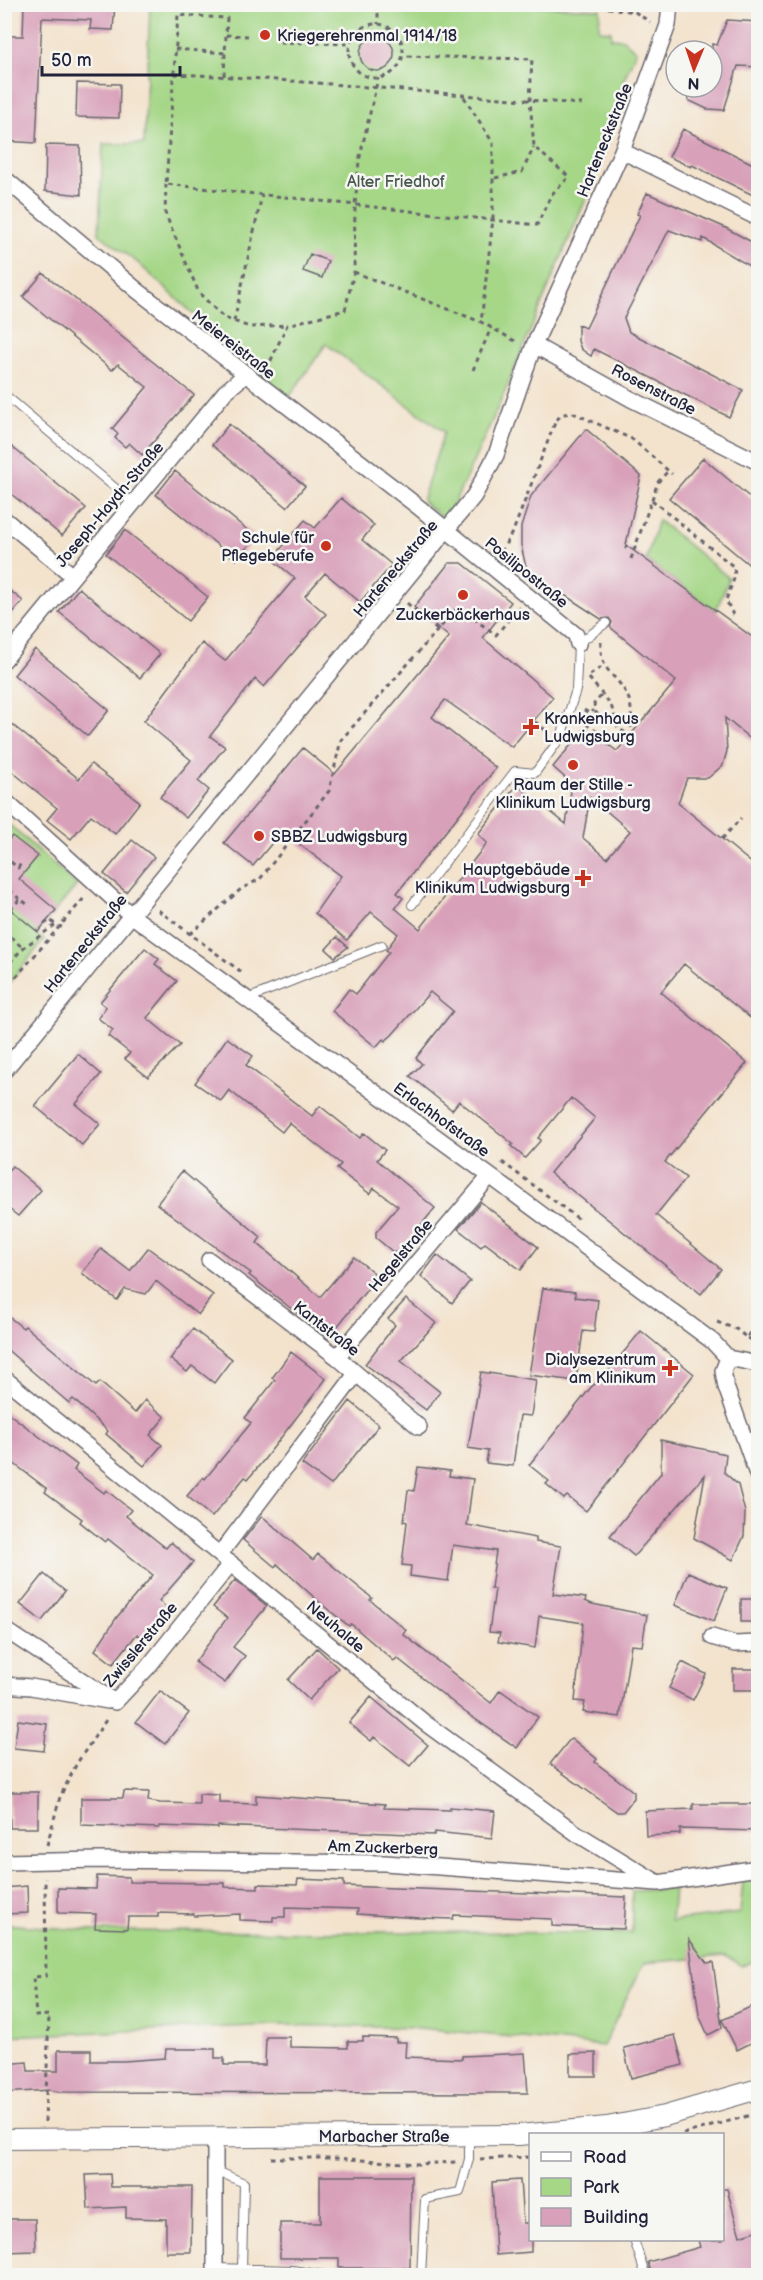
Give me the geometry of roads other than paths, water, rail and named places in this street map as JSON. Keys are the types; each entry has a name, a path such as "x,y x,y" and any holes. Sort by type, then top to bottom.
{"main road":[{"name":"Marbacher Straße","path":"564,2133 608,2131 759,2089"},
{"name":"Marbacher Straße","path":"4,2139 529,2135"}],"street":[{"name":"Harteneckstraße","path":"4,1071 463,513 487,476 533,348 622,151 668,25 670,4"},
{"path":"622,151 759,218"},
{"name":"Meiereistraße","path":"4,178 138,291 244,375 416,505 447,532"},
{"name":"Rosenstraße","path":"533,348 759,462"},
{"name":"Joseph-Haydn-Straße","path":"4,660 225,392 244,375"},
{"path":"4,519 72,575"},
{"name":"Posilipostraße","path":"447,532 576,634 578,644"},
{"name":"Erlachhofstraße","path":"4,800 131,915 490,1176 712,1341 728,1358"},
{"name":"Hegelstraße","path":"337,1357 490,1176"},
{"name":"Kantstraße","path":"209,1260 337,1357 419,1428"},
{"path":"759,1364 728,1358 723,1371 726,1387 759,1477"},
{"path":"225,1558 356,1374"},
{"name":"Neuhalde","path":"4,1378 425,1723 576,1833 658,1883"},
{"name":"Zwisslerstraße","path":"4,1629 115,1702 148,1667 225,1558"},
{"path":"712,1637 735,1644 759,1642"},
{"path":"4,1685 32,1687 115,1702"},
{"name":"Am Zuckerberg","path":"4,1862 385,1863 658,1883 759,1868"},
{"path":"215,2137 215,2272"}],"lane":[{"path":"4,394 133,503"},
{"path":"412,905 515,771 535,773 561,737 576,690 578,644 606,623"},
{"path":"246,999 382,945"},
{"path":"421,2276 425,2199 460,2192 469,2159 469,2136"},
{"path":"215,2170 244,2182 242,2269"},
{"path":"634,2241 646,2276"},
{"path":"215,2272 242,2269 292,2270 330,2276"}],"place":[{"name":"Kriegerehrenmal 1914/18","path":"265,35"},
{"name":"Schule für Pflegeberufe","path":"326,546"},
{"name":"Zuckerbäckerhaus","path":"463,595"},
{"name":"Krankenhaus Ludwigsburg","path":"531,727"},
{"name":"Raum der Stille - Klinikum Ludwigsburg","path":"573,765"},
{"name":"SBBZ Ludwigsburg","path":"259,836"},
{"name":"Hauptgebäude Klinikum Ludwigsburg","path":"583,878"},
{"name":"Dialysezentrum am Klinikum","path":"670,1368"}],"park label":[{"name":"Alter Friedhof","path":"396,181"}]}
